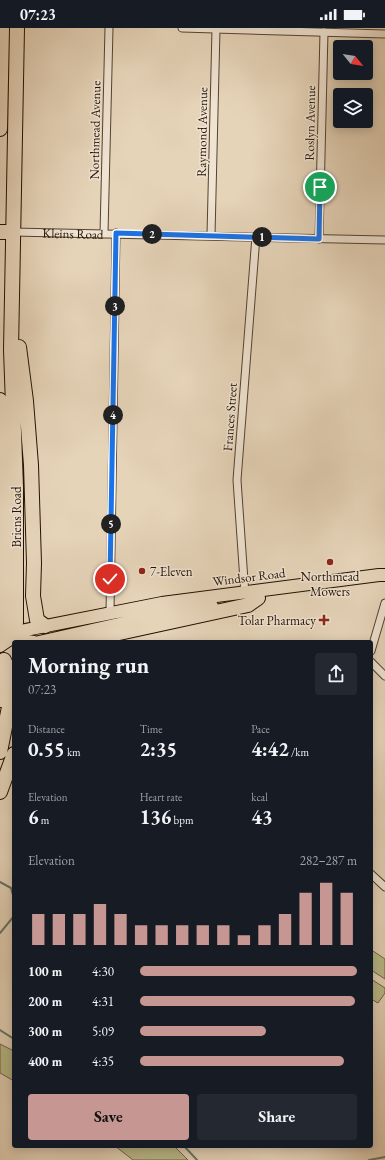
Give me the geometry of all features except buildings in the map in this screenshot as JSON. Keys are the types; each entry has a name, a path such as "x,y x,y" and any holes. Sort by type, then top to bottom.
{"highway":[{"path":"0,128 2,28"},
{"name":"Briens Road","path":"0,752 10,702 8,640 16,474 11,350 13,287 6,232 17,28"},
{"path":"13,287 26,401 31,465 34,563 33,596 37,620 45,626"},
{"path":"0,400 8,640 0,700"},
{"path":"8,640 23,625 28,616 33,596"},
{"path":"87,640 248,605 250,597"},
{"path":"0,792 12,759"}],"main road":[{"name":"Windsor Road","path":"48,640 250,597 385,575"},
{"name":"Windsor Road","path":"8,640 45,626 162,604 250,597 385,579"}],"street":[{"name":"Northmead Avenue","path":"104,233 109,28"},
{"path":"182,28 385,34"},
{"name":"Raymond Avenue","path":"211,235 216,29"},
{"name":"Roslyn Avenue","path":"319,239 324,32"},
{"name":"Kleins Road","path":"6,232 211,235 385,240"},
{"path":"110,613 116,233"},
{"name":"Frances Street","path":"250,597 237,480 256,236"},
{"path":"373,644 385,603"},
{"path":"373,664 385,676"},
{"path":"373,876 385,887"}],"green space":[{"path":"373,951 385,959 385,979 373,971"},
{"path":"373,980 385,988 385,993 378,1003 373,1000"},
{"path":"0,1044 12,1050 12,1080 0,1073"},
{"path":"118,1148 176,1148 188,1160 133,1160"}],"waterway":[{"path":"0,882 11,888 12,892"},
{"path":"0,933 12,918"},
{"path":"0,1030 12,1038"},
{"path":"186,1148 197,1160"},
{"path":"369,1160 385,1157"}],"place":[{"name":"Northmead Mowers","path":"330,562"},
{"name":"7-Eleven","path":"142,571"},
{"name":"Tolar Pharmacy","path":"324,620"}],"route":[{"path":"110,579 116,233 319,239 320,187"}]}
